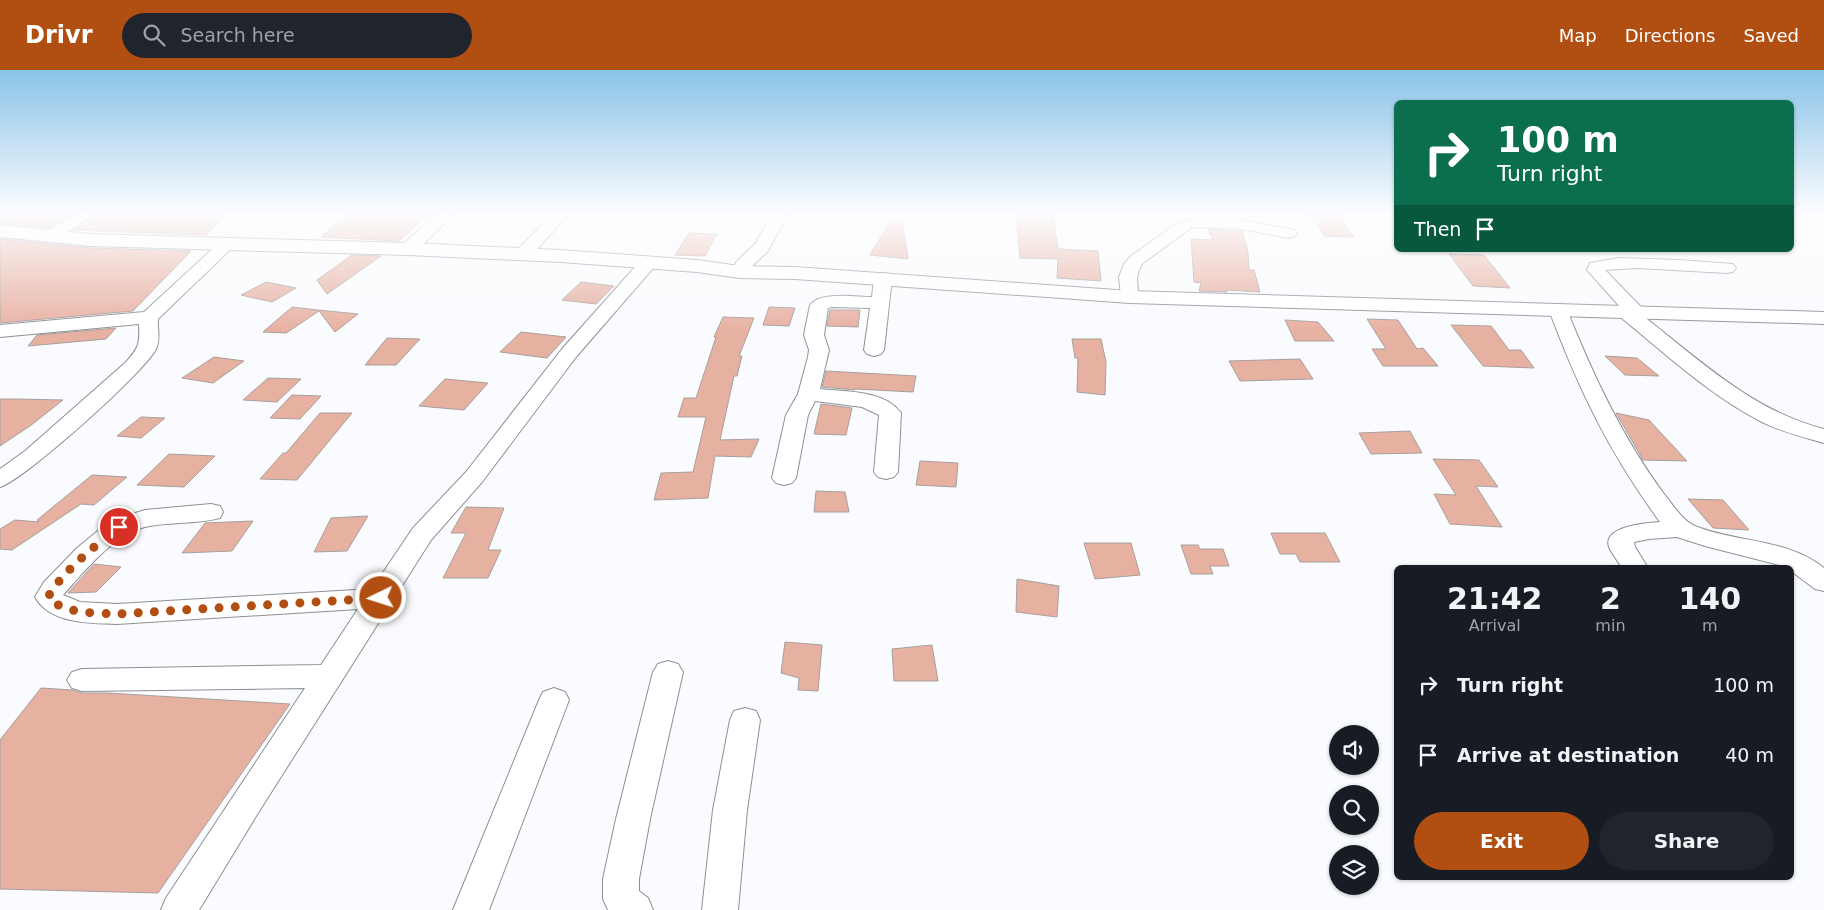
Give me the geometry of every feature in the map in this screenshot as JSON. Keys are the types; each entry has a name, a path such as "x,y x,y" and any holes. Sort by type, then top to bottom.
{"street":[{"path":"0,480 33,456 71,423 144,354 149,342 147,326 149,317 217,253"},
{"path":"505,253 697,266 751,264 795,272 1130,297 1824,318"},
{"path":"751,264 757,253"},
{"path":"1130,297 1127,283 1129,270 1135,259 1143,253"},
{"path":"1628,253 1636,264"},
{"path":"179,910 422,534 474,477 570,354 650,262"},
{"path":"1726,268 1607,263 1596,267 1596,270 1631,312 1754,409 1796,429 1824,436"},
{"path":"874,350 883,278"},
{"path":"784,478 797,415 808,394 819,350 814,335 820,305 830,302 879,303"},
{"path":"1558,310 1581,372 1612,434 1656,499 1682,529"},
{"path":"0,331 149,317"},
{"path":"808,394 872,402 884,406 890,413 886,472"},
{"path":"211,512 144,518 119,527 86,554 52,589 48,597 53,603 66,608 117,614 381,598"},
{"path":"1633,565 1622,547 1621,540 1624,537 1646,532 1682,529 1787,557 1804,564 1824,582"},
{"path":"635,910 621,898 621,879 633,819 668,672"},
{"path":"82,680 330,676"},
{"path":"470,910 554,700"},
{"path":"720,910 730,810 745,720"}],"building":[{"path":"0,253 189,253 133,311 0,323"},
{"path":"676,253 707,253 705,256 675,255"},
{"path":"871,253 907,253 908,259 870,255"},
{"path":"1020,253 1098,253 1101,281 1057,278 1058,259 1020,258"},
{"path":"1192,253 1248,253 1249,270 1254,270 1260,292 1199,291 1201,283 1194,282"},
{"path":"1449,254 1484,255 1510,288 1473,286"},
{"path":"352,255 381,256 327,294 317,280"},
{"path":"266,282 296,288 272,302 241,295"},
{"path":"581,282 614,286 596,304 562,300"},
{"path":"292,307 358,314 335,332 319,311 286,333 263,332"},
{"path":"769,307 795,308 789,326 763,325"},
{"path":"830,310 860,310 858,327 827,326"},
{"path":"723,317 754,318 739,356 742,356 737,376 734,376 720,440 759,439 751,457 715,456 708,498 654,500 661,473 693,472 706,417 678,417 684,398 696,398 716,337 714,337"},
{"path":"1367,319 1398,320 1417,349 1423,348 1438,366 1383,366 1372,349 1386,349"},
{"path":"1285,320 1318,322 1334,341 1295,341"},
{"path":"1451,325 1491,326 1509,350 1521,350 1534,368 1483,366"},
{"path":"116,328 106,339 28,346 37,335"},
{"path":"521,332 566,337 547,358 500,352"},
{"path":"387,338 420,339 396,365 365,365"},
{"path":"1072,339 1101,339 1106,362 1105,395 1077,392 1078,358 1075,358"},
{"path":"1605,356 1637,358 1659,376 1625,375"},
{"path":"214,357 244,361 213,383 182,378"},
{"path":"1300,359 1313,379 1240,381 1229,361"},
{"path":"826,371 916,376 913,392 855,390 822,387"},
{"path":"268,378 301,379 277,402 243,400"},
{"path":"445,379 488,383 464,410 419,406"},
{"path":"292,395 321,396 300,419 270,418"},
{"path":"0,399 63,400 30,426 0,446"},
{"path":"821,404 852,408 846,435 814,434"},
{"path":"320,413 352,413 297,480 260,479 283,453 286,453"},
{"path":"1616,413 1649,420 1687,461 1643,460"},
{"path":"141,417 165,418 141,438 117,436"},
{"path":"1410,431 1422,453 1371,454 1359,433"},
{"path":"169,454 215,456 184,487 137,485"},
{"path":"1433,459 1479,460 1498,487 1476,486 1502,527 1450,524 1434,494 1456,495"},
{"path":"920,461 958,463 956,487 916,485"},
{"path":"92,475 127,477 94,505 81,504 12,550 0,549 0,529 15,520 39,522 37,520"},
{"path":"816,491 845,492 849,512 814,512"},
{"path":"1688,499 1723,500 1749,530 1713,528"},
{"path":"466,507 504,508 488,550 501,550 488,578 443,578 466,533 451,533"},
{"path":"368,516 347,551 314,552 331,518"},
{"path":"253,521 232,551 182,553 205,523"},
{"path":"1271,533 1325,533 1340,562 1300,562 1296,554 1280,554"},
{"path":"1084,543 1131,543 1140,575 1095,579"},
{"path":"1181,545 1198,545 1200,549 1223,549 1229,566 1210,566 1213,574 1191,574"},
{"path":"94,564 121,567 96,592 68,593"},
{"path":"1017,579 1059,586 1057,617 1016,612"},
{"path":"785,642 822,645 818,691 798,690 799,678 781,673"},
{"path":"932,645 938,681 894,681 892,649"},
{"path":"41,688 73,690 82,693 290,704 158,893 0,889 0,740"}],"route":[{"path":"119,527 86,554 52,589 48,597 53,603 66,608 88,612 117,614 381,598"}]}
